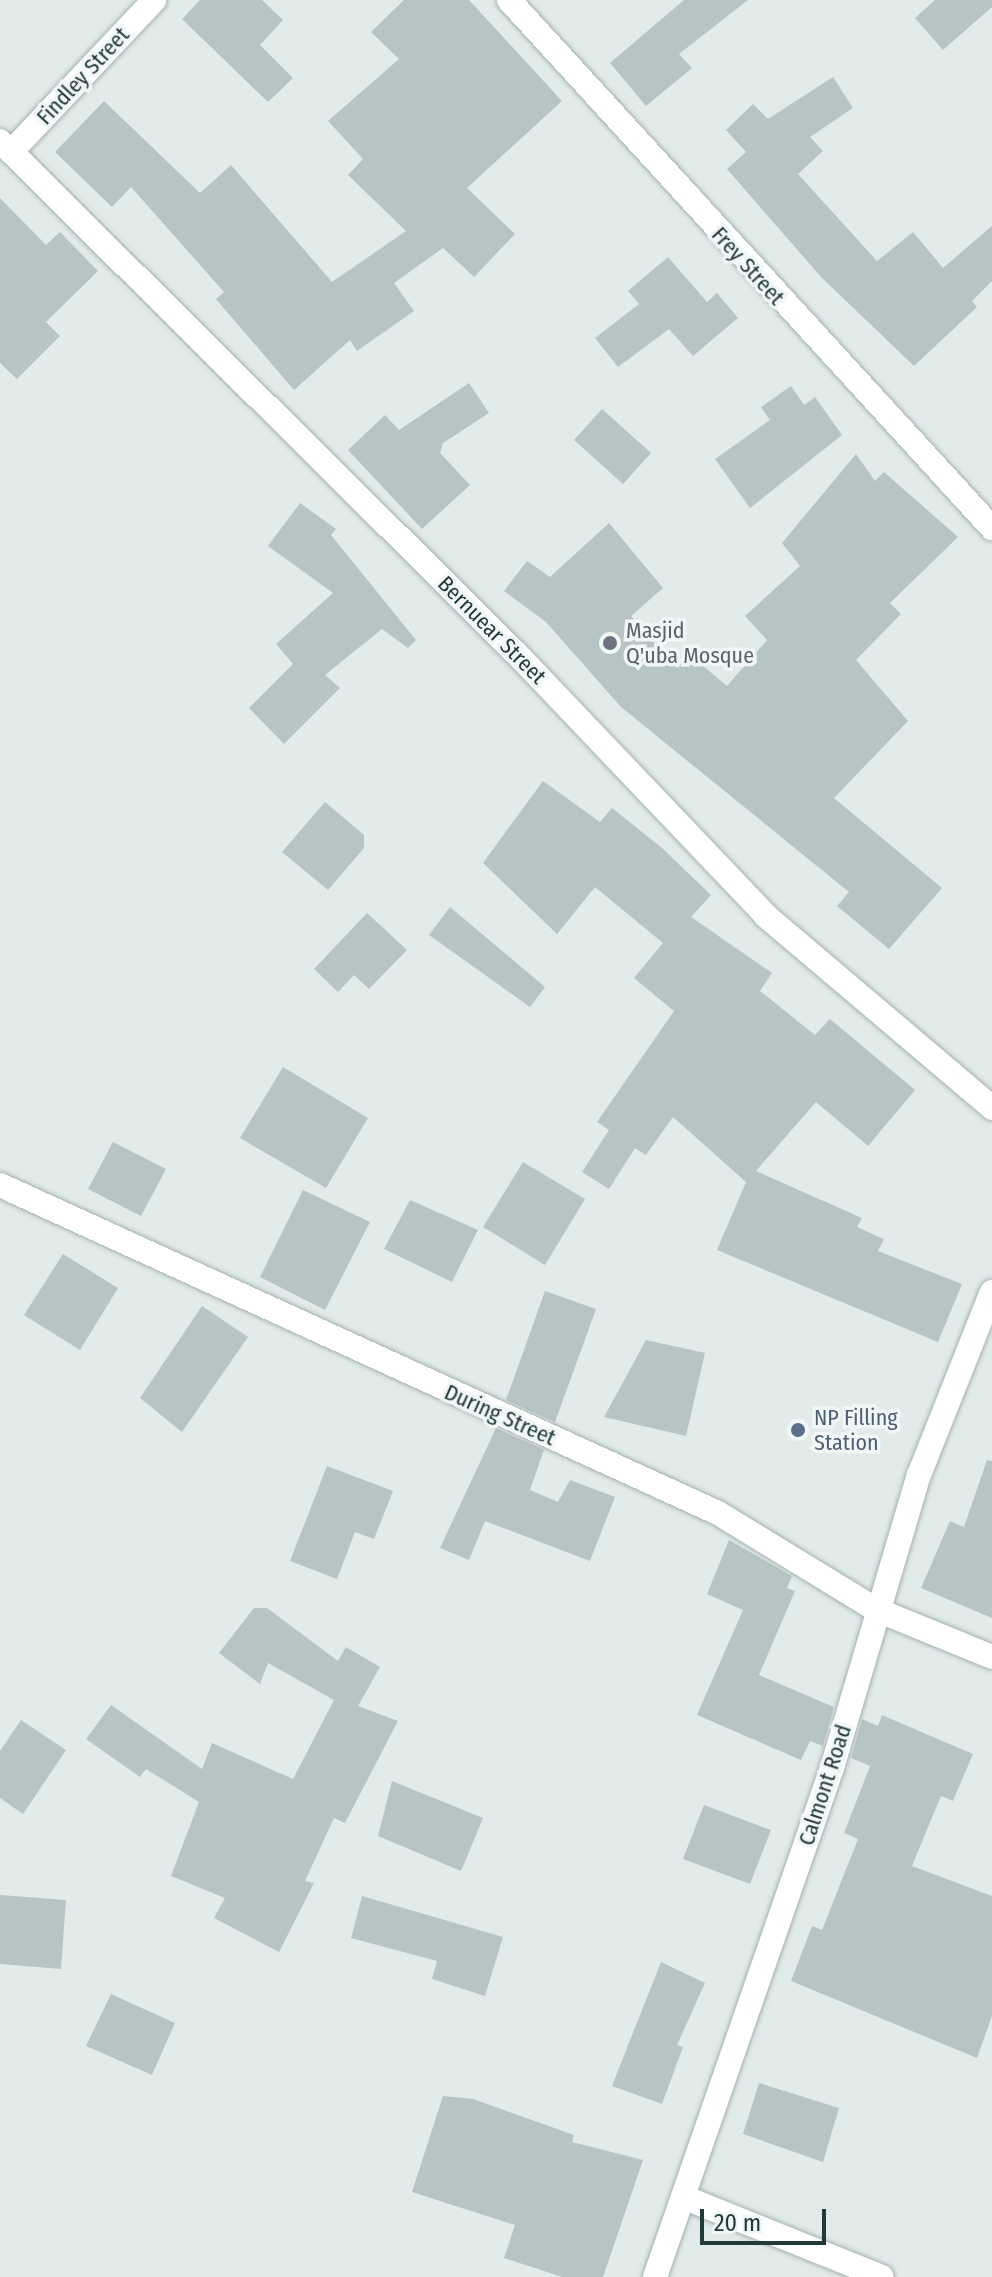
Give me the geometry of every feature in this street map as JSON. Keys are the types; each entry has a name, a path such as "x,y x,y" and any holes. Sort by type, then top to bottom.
{"street":[{"name":"Findley Street","path":"6,146 154,0"},
{"name":"Frey Street","path":"509,0 992,528"},
{"name":"Bernuear Street","path":"6,146 515,652 766,916 992,1108"},
{"name":"During Street","path":"0,1185 718,1513 877,1610 992,1657"},
{"name":"Calmont Road","path":"655,2277 832,1768 919,1475 992,1292"},
{"path":"683,2197 882,2277"}],"building":[{"path":"200,0 262,0 283,20 260,45 293,78 268,102 182,19"},
{"path":"404,0 469,0 562,101 467,188 515,234 474,277 443,248 394,283 414,311 357,351 350,340 294,390 216,299 224,292 131,187 112,207 55,152 104,101 200,193 231,165 332,282 406,231 348,175 363,159 328,121 399,59 371,32"},
{"path":"684,0 748,0 679,54 692,68 646,106 610,63"},
{"path":"935,0 992,0 992,7 943,50 915,18"},
{"path":"833,77 853,108 810,137 823,151 798,174 877,261 913,232 943,268 992,226 992,281 972,301 977,307 914,366 821,277 727,169 746,152 726,130 753,104 768,119"},
{"path":"0,198 46,245 60,232 98,271 46,322 60,336 17,379 0,363"},
{"path":"668,257 707,302 717,293 738,318 693,356 669,329 618,367 595,338 639,304 628,291"},
{"path":"469,383 489,413 443,443 440,453 470,485 422,529 348,450 385,415 399,430"},
{"path":"791,386 804,405 815,397 842,435 750,508 715,459 770,420 761,407"},
{"path":"602,409 651,453 623,484 574,440"},
{"path":"856,454 875,481 884,472 958,537 890,603 901,614 856,660 908,721 834,798 942,888 889,949 837,906 849,892 621,707 546,622 504,591 527,561 550,577 609,523 663,588 631,616 677,668 689,654 727,686 767,640 745,616 800,566 782,543"},
{"path":"300,503 336,529 331,535 416,640 408,648 382,629 325,675 340,688 284,744 249,708 293,664 276,644 333,593 268,546"},
{"path":"543,781 600,822 612,808 662,848 711,895 691,917 772,973 760,991 815,1035 830,1019 915,1090 868,1146 816,1102 756,1171 862,1218 857,1227 884,1239 878,1251 962,1284 938,1342 717,1250 746,1182 673,1117 646,1155 635,1148 609,1189 582,1172 609,1130 597,1122 674,1011 634,978 663,943 595,887 557,934 483,863"},
{"path":"325,802 364,835 364,848 328,890 282,852"},
{"path":"450,907 545,987 530,1007 429,935"},
{"path":"367,913 407,950 369,989 354,975 338,992 314,969"},
{"path":"283,1067 368,1118 326,1188 240,1138"},
{"path":"113,1142 166,1169 141,1216 88,1189"},
{"path":"523,1162 585,1199 545,1265 483,1227"},
{"path":"303,1190 370,1222 325,1310 260,1277"},
{"path":"410,1200 478,1230 452,1282 384,1249"},
{"path":"63,1254 118,1288 80,1350 24,1315"},
{"path":"545,1291 596,1309 555,1422 506,1400"},
{"path":"202,1306 248,1337 182,1432 140,1398"},
{"path":"646,1340 705,1353 686,1436 604,1417"},
{"path":"496,1428 544,1450 530,1490 558,1502 570,1480 615,1497 590,1561 485,1521 469,1560 440,1548"},
{"path":"987,1460 992,1461 992,1618 921,1588 950,1521 964,1527"},
{"path":"327,1466 393,1491 374,1539 355,1532 337,1579 290,1561"},
{"path":"729,1540 792,1576 787,1588 795,1591 759,1675 834,1707 823,1746 810,1741 801,1760 697,1715 743,1610 707,1594"},
{"path":"254,1608 267,1608 338,1661 346,1647 380,1667 358,1706 398,1721 345,1823 334,1818 305,1881 314,1883 279,1952 214,1918 225,1898 171,1876 199,1802 146,1769 140,1777 86,1739 111,1705 202,1769 212,1743 293,1779 334,1700 268,1663 260,1684 219,1653"},
{"path":"882,1715 973,1754 953,1801 941,1796 912,1866 992,1896 992,2016 977,2058 791,1981 812,1926 822,1930 858,1839 844,1833 870,1766 851,1758 862,1719 878,1726"},
{"path":"21,1720 66,1750 23,1814 0,1798 0,1751"},
{"path":"392,1781 483,1818 461,1871 378,1836"},
{"path":"704,1805 771,1830 750,1884 683,1859"},
{"path":"0,1895 66,1900 61,1969 0,1964"},
{"path":"362,1896 503,1937 485,1996 432,1979 437,1961 351,1938"},
{"path":"661,1962 705,1983 677,2045 683,2047 662,2104 612,2086"},
{"path":"111,1994 175,2023 152,2075 86,2046"},
{"path":"759,2083 839,2108 823,2162 743,2134"},
{"path":"443,2096 473,2099 574,2135 572,2142 643,2160 603,2277 562,2277 504,2258 515,2225 412,2192"}],"place":[{"name":"Masjid Q'uba Mosque","path":"610,643"},
{"name":"NP Filling Station","path":"798,1430"}]}
